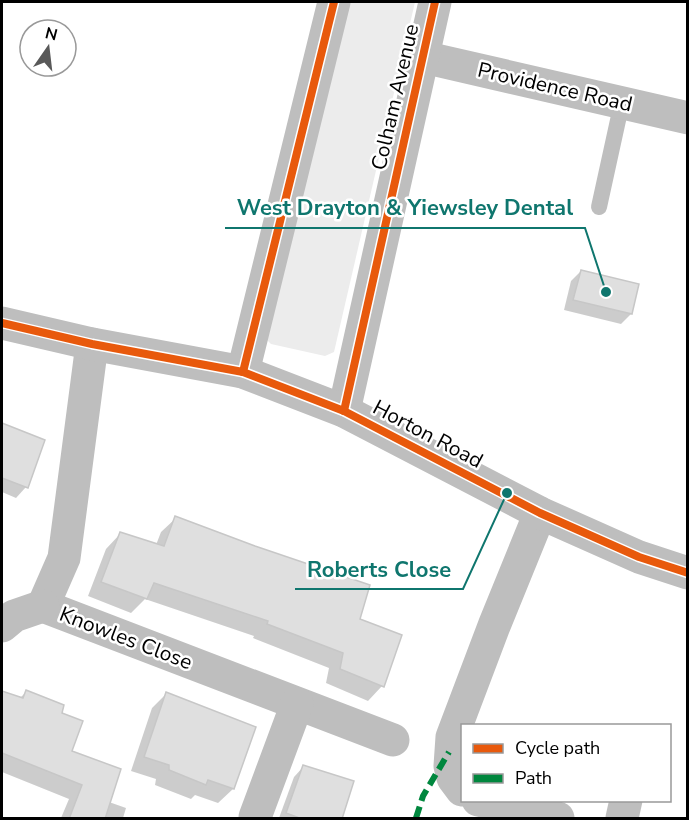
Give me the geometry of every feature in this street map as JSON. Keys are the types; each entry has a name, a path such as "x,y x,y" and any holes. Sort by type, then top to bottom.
{"street":[{"path":"243,372 334,2"},
{"name":"Colham Avenue","path":"344,411 435,2"},
{"name":"Providence Road","path":"423,57 687,118"},
{"name":"Horton Road","path":"2,323 92,344 243,372 344,411 540,513 639,557 687,573"},
{"name":"Knowles Close","path":"92,344 64,558 43,606 393,740"},
{"path":"461,789 456,783 450,766 452,737 540,513"},
{"path":"2,626 14,616 43,606"},
{"path":"255,816 297,704"},
{"path":"482,802 558,819"},
{"path":"622,819 626,802"}],"lane":[{"path":"599,207 622,102"}],"shaded area":[{"path":"345,2 415,2 334,352 325,356 271,344 267,340"}],"building":[{"path":"581,270 639,284 632,314 573,300"},
{"path":"2,423 45,440 28,488 2,478"},
{"path":"175,516 370,585 360,619 402,635 384,687 340,669 343,653 267,624 268,621 154,583 147,599 101,582 120,532 164,546"},
{"path":"26,690 64,705 62,713 83,721 72,751 121,769 105,819 69,819 82,785 2,753 2,691 23,698"},
{"path":"166,692 256,727 234,789 208,780 206,785 169,770 169,765 144,757"},
{"path":"303,765 354,781 342,819 302,819 286,813"}],"marked path":[{"path":"416,818 423,796 449,752"}],"cycle path":[{"path":"243,372 334,2"},
{"path":"344,411 435,2"},
{"path":"2,323 92,344 243,372 344,411 540,513 639,557 688,573"}],"place":[{"name":"West Drayton & Yiewsley Dental","path":"606,292"},
{"name":"Roberts Close","path":"507,493"}]}
